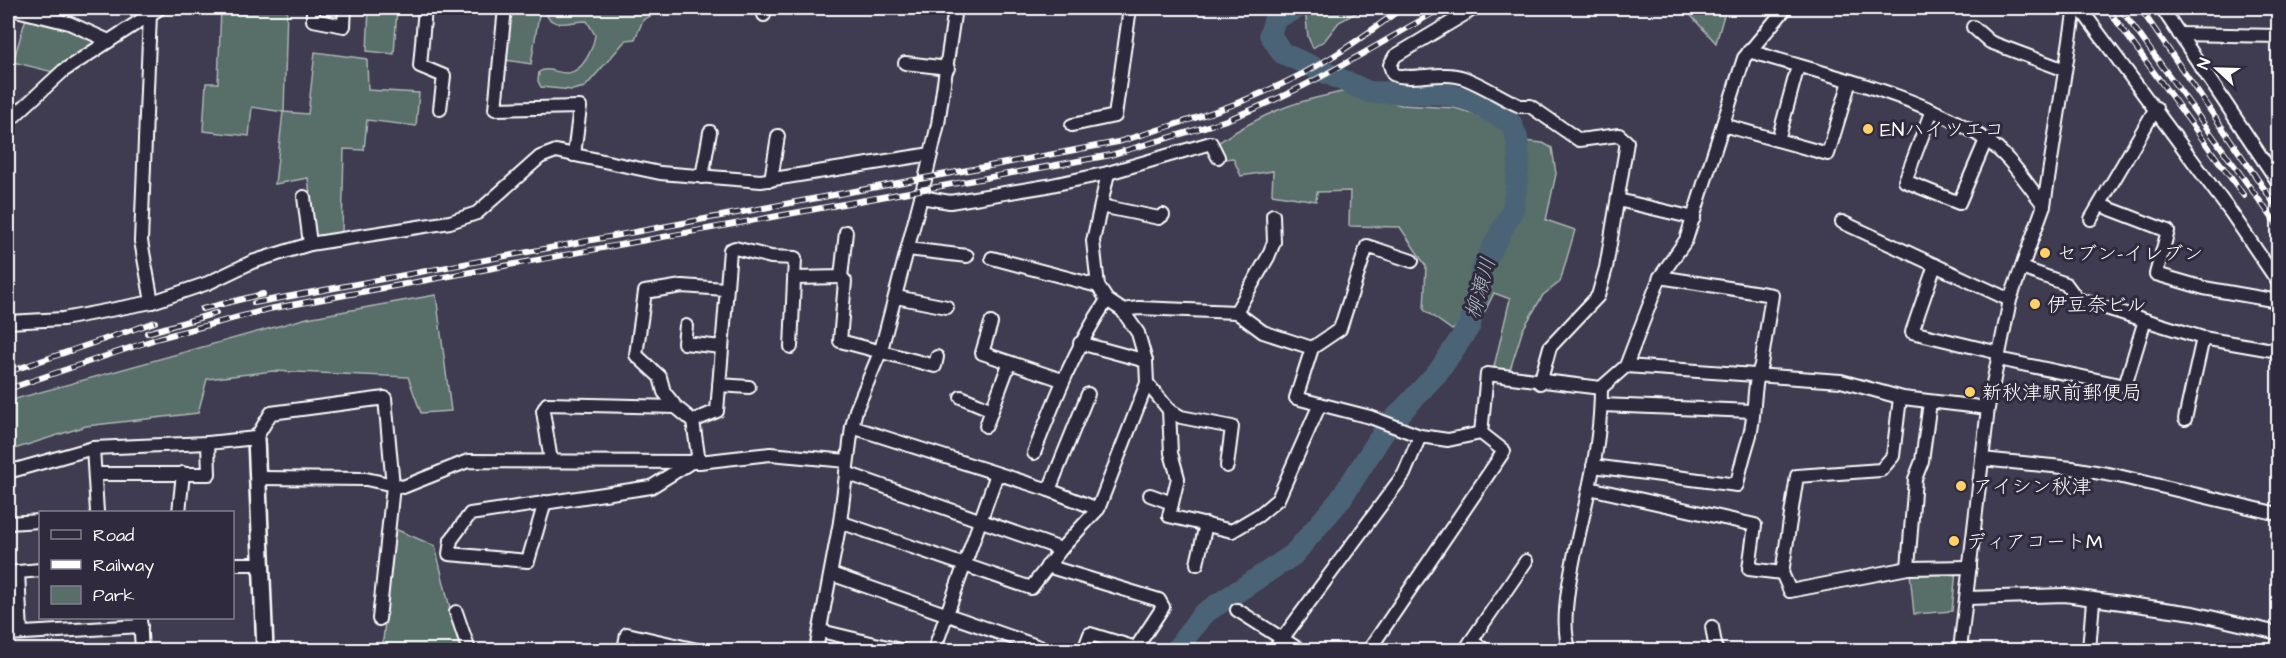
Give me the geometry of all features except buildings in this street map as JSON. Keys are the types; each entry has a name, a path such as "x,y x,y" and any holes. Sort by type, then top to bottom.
{"street":[{"path":"8,8 46,12 110,41"},
{"path":"313,8 312,20 344,26 345,8"},
{"path":"425,8 420,66 444,76 440,109"},
{"path":"505,8 495,109 580,107 574,155"},
{"path":"816,651 840,522 852,428 856,410 881,350 921,197 948,68 955,8"},
{"path":"1072,125 1115,116 1130,8"},
{"path":"1474,8 1395,56 1390,65 1393,74 1413,76 1435,73 1464,78 1520,106 1530,106 1579,140 1619,135 1627,142 1618,200 1598,296 1550,347 1540,382"},
{"path":"1481,433 1487,374 1601,388 1626,366 1660,277 1686,240 1744,58 1786,8"},
{"path":"1960,651 1988,408 2010,300 2044,205 2075,8"},
{"path":"2080,8 2156,108 2278,282"},
{"path":"2162,8 2278,182"},
{"path":"8,122 63,71 155,11"},
{"path":"152,302 141,242 155,11"},
{"path":"1973,27 1990,42 2065,69"},
{"path":"2180,34 2278,36"},
{"path":"1749,51 1850,81 1932,110 1986,140 1998,150 2044,205"},
{"path":"905,63 948,68"},
{"path":"1778,140 1798,66"},
{"path":"1722,125 1828,154 1850,81"},
{"path":"2091,219 2156,108"},
{"path":"1932,110 1905,181 1959,203 1986,140"},
{"path":"702,177 710,132"},
{"path":"771,180 778,136"},
{"path":"921,197 950,202 1108,173 1211,143 1218,157"},
{"path":"8,322 63,319 152,302 208,283 252,262 310,244 450,222 477,213 540,157 556,151 660,173 771,180 931,154"},
{"path":"840,522 1031,588 1061,549 1098,509 1147,383 1146,361 1138,333 1122,310 1107,300 1098,286 1093,241 1108,173"},
{"path":"304,197 310,244"},
{"path":"1618,200 1694,218"},
{"path":"2100,205 2168,231 2156,274 2204,288 2278,301"},
{"path":"1101,206 1159,218 1163,215"},
{"path":"1236,312 1268,257 1274,242 1273,215"},
{"path":"1842,222 2010,300"},
{"path":"846,232 841,277 845,281 840,341 881,350 934,366 937,357"},
{"path":"1412,261 1367,246 1340,329 1312,348 1296,398 1370,417 1420,435 1448,440 1481,433"},
{"path":"693,421 717,411 725,289 730,250 735,248 771,257 795,258 791,347"},
{"path":"908,249 967,256"},
{"path":"992,258 1098,286"},
{"path":"1935,265 1912,332 1998,356 2125,386 2145,320"},
{"path":"2022,268 2066,284 2078,300 2203,338 2278,351"},
{"path":"795,278 841,277"},
{"path":"1593,466 1737,485 1741,456 1750,434 1757,375 1761,365 1772,295 1660,277"},
{"path":"696,461 693,421 675,407 664,392 660,377 636,355 645,292 682,286 725,289"},
{"path":"896,297 947,307"},
{"path":"1034,453 1062,380 1080,343 1107,300"},
{"path":"1122,310 1139,308 1236,312 1263,332 1312,348"},
{"path":"991,323 982,353 1062,380"},
{"path":"686,326 684,343 722,347"},
{"path":"2185,419 2203,338"},
{"path":"1080,343 1146,361"},
{"path":"986,426 1009,364"},
{"path":"1626,366 1841,381 1900,398 1988,408"},
{"path":"1147,383 1169,410 1181,417 1232,427 1227,466"},
{"path":"719,385 749,387"},
{"path":"1569,651 1565,639 1565,610 1593,466 1601,388"},
{"path":"1049,490 1088,394"},
{"path":"961,397 992,410"},
{"path":"265,651 256,438 272,413 385,398 393,486 379,619"},
{"path":"1900,398 1893,456 1881,470 1797,476 1782,573 1790,591 1908,568 1970,567"},
{"path":"1908,568 1915,479 1922,461 1930,402"},
{"path":"551,461 543,411 547,404 675,407"},
{"path":"1169,410 1171,453 1178,478 1169,516 1232,531 1259,515 1278,499 1320,404"},
{"path":"1601,405 1753,411"},
{"path":"852,428 1049,490 1098,509"},
{"path":"1369,651 1504,451 1481,433"},
{"path":"1274,651 1404,474 1420,435"},
{"path":"8,472 93,448 208,443 256,438"},
{"path":"95,474 209,474 208,443"},
{"path":"93,448 97,511"},
{"path":"258,478 366,479 403,488 468,461 696,461 770,454 847,467 980,520 1061,549"},
{"path":"1982,459 2118,476 2278,514"},
{"path":"545,502 528,561 449,554 451,540 470,514 545,502 651,487 696,461"},
{"path":"179,511 183,473"},
{"path":"934,651 997,474"},
{"path":"1589,488 1755,525 1749,569 1782,573"},
{"path":"1150,495 1172,503"},
{"path":"8,523 39,521"},
{"path":"1197,564 1206,524"},
{"path":"1485,651 1468,646 1526,561"},
{"path":"234,564 261,564"},
{"path":"1047,566 1159,600 1163,607 1136,648 1090,634 1084,651"},
{"path":"21,633 13,572 39,570"},
{"path":"831,574 1048,651"},
{"path":"1966,598 2066,595 2193,613 2278,633"},
{"path":"2089,651 2093,600"},
{"path":"1237,610 1300,651"},
{"path":"456,612 469,651"},
{"path":"8,634 141,622 142,651"},
{"path":"1712,627 1716,651"},
{"path":"821,632 900,651"},
{"path":"624,651 627,634 697,651"}],"green space":[{"path":"221,8 287,8 284,112 308,114 315,52 367,59 368,90 419,93 416,126 367,120 364,150 344,149 342,232 315,237 308,178 275,184 283,112 252,107 249,136 203,131 206,83 218,83"},
{"path":"369,8 397,8 394,54 367,51"},
{"path":"511,8 540,8 531,64 506,60"},
{"path":"543,8 664,8 643,20 635,39 626,40 585,87 572,90 541,87 538,81 539,72 546,70 568,73 579,68 590,52 595,35 587,21 555,23 546,15"},
{"path":"664,8 680,8 679,12"},
{"path":"1365,8 1339,22 1325,40 1313,48 1308,37 1305,9"},
{"path":"1684,8 1726,8 1716,43"},
{"path":"26,18 64,26 96,39 95,44 53,72 13,62"},
{"path":"1349,90 1401,105 1455,108 1504,124 1516,149 1507,209 1477,264 1465,321 1452,330 1424,310 1426,266 1400,227 1349,226 1350,191 1317,192 1316,201 1272,194 1273,171 1241,176 1233,158 1224,159 1216,144 1249,124 1284,108"},
{"path":"1524,141 1543,143 1552,148 1556,174 1546,220 1575,230 1560,282 1543,295 1523,329 1509,373 1493,371 1510,299 1494,293 1479,323 1475,322 1481,286 1490,264 1517,216"},
{"path":"436,295 451,411 421,413 408,377 273,371 207,379 198,413 86,426 8,451 8,401 307,318"},
{"path":"395,529 435,546 460,650 382,650"},
{"path":"1956,571 1952,611 1914,614 1910,573"}],"waterway":[{"name":"柳瀬川","path":"1176,650 1203,614 1293,555 1340,500 1387,427 1439,371 1470,325 1483,266 1513,209 1519,161 1517,138 1511,123 1470,100 1445,94 1369,92 1282,53 1270,34 1275,18 1298,8"}],"railway":[{"path":"254,303 1118,142 1202,116 1284,83 1344,50 1402,8"},
{"path":"8,389 159,338 269,309 1111,155 1212,125 1254,109 1336,68 1442,8"},
{"path":"2107,8 2244,196"},
{"path":"2120,8 2278,226"},
{"path":"2140,8 2278,209"},
{"path":"202,309 263,294"},
{"path":"147,333 216,313"},
{"path":"8,372 155,322"}],"place":[{"name":"ENハイツエコ","path":"1868,129"},
{"name":"セブン-イレブン","path":"2045,253"},
{"name":"伊豆奈ビル","path":"2035,304"},
{"name":"新秋津駅前郵便局","path":"1970,392"},
{"name":"アイシン秋津","path":"1961,486"},
{"name":"ディアコートM","path":"1954,541"}]}
